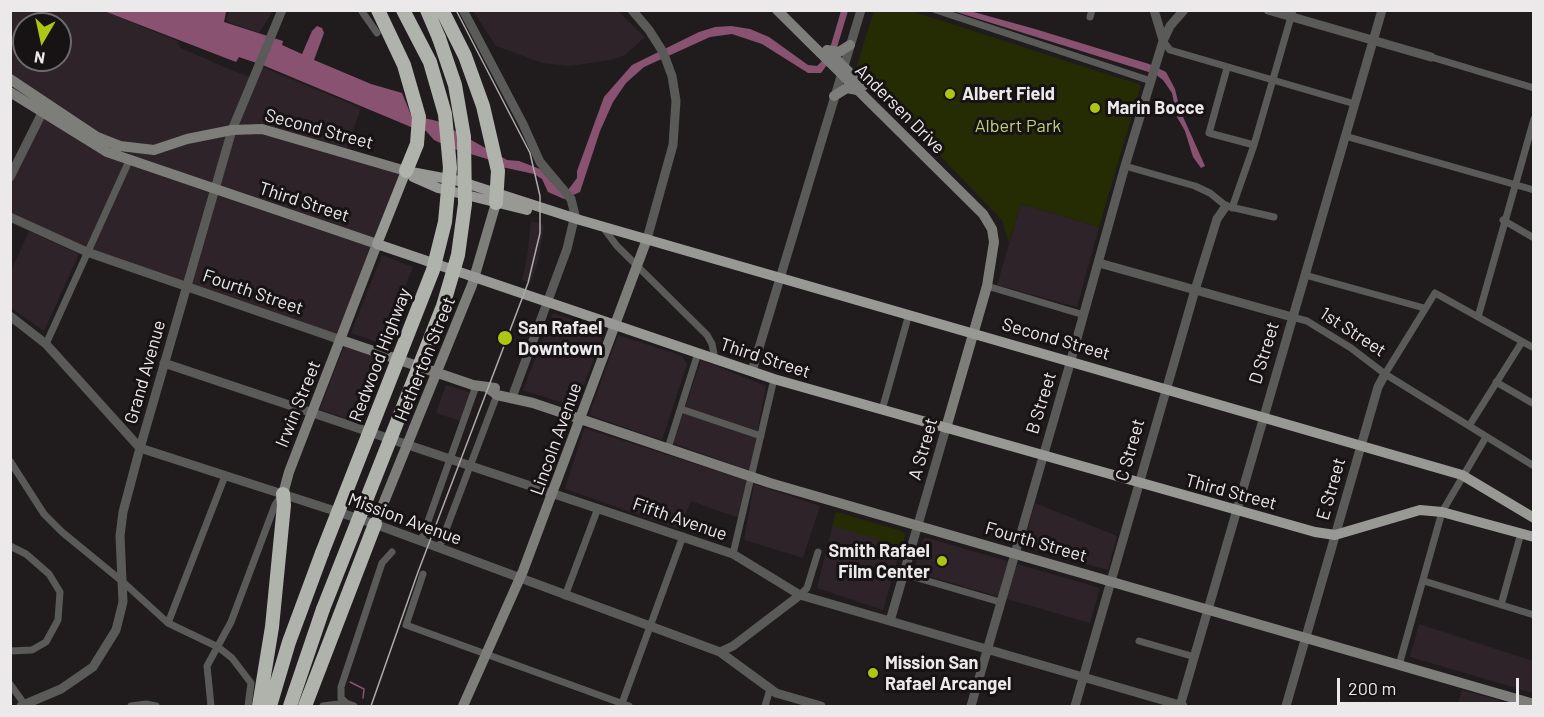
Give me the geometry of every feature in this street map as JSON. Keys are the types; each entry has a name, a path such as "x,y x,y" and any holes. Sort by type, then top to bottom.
{"highway":[{"path":"378,10 399,52 413,92 419,132 406,171"},
{"name":"Redwood Highway","path":"270,706 289,642 430,276 444,228 450,168 445,114 429,62 403,10"},
{"path":"290,706 323,609 443,306 457,258 465,204 464,137 455,85 440,38 428,10"},
{"path":"442,10 470,68 492,143 497,169 497,199"},
{"path":"259,706 273,619 284,505 283,494"},
{"path":"306,706 375,524"}],"main road":[{"name":"Andersen Drive","path":"777,10 836,61 989,212 997,236"},
{"name":"Andersen Drive","path":"785,10 836,61 857,90 983,214 997,236"},
{"path":"836,61 850,45"},
{"name":"Third Street","path":"10,79 44,109 98,148 129,161 774,379 1236,511 1335,535"},
{"path":"834,96 847,88 857,90"},
{"name":"Third Street","path":"10,92 107,142 131,149 154,150"},
{"name":"Second Street","path":"154,150 187,139 232,130 271,131 406,171 430,186 497,199 542,215 560,214 1462,475 1533,516"},
{"name":"Irwin Street","path":"283,494 406,171"},
{"name":"Hetherton Street","path":"375,524 474,279 497,199"},
{"name":"A Street","path":"946,428 996,262 997,236"},
{"name":"Lincoln Avenue","path":"463,706 520,578 646,239"},
{"name":"Fourth Street","path":"341,340 751,477 1209,608 1533,704"},
{"name":"Fourth Street","path":"493,392 497,387 513,392 533,403"},
{"path":"1335,535 1420,510 1442,512 1533,537"}],"street":[{"path":"361,10 377,33"},
{"path":"463,10 523,124 540,162 572,201 575,219 547,303 513,392"},
{"name":"Lincoln Avenue","path":"632,10 660,47 668,62 676,101 675,134 646,239"},
{"path":"850,45 861,10"},
{"path":"936,10 1151,81"},
{"path":"1154,10 1163,41 1170,50 1354,104"},
{"name":"B Street","path":"971,706 1125,166 1163,41 1170,26 1184,10"},
{"path":"1268,10 1292,14 1373,41 1533,88"},
{"name":"D Street","path":"1182,706 1262,417 1382,10"},
{"name":"Grand Avenue","path":"23,706 61,689 93,667 116,630 123,602 120,536 123,512 232,130 281,13"},
{"name":"C Street","path":"1075,706 1138,483 1217,219 1229,207 1254,146 1292,14"},
{"path":"752,371 834,96 836,61"},
{"path":"1227,68 1209,133 1254,146"},
{"path":"10,177 44,109"},
{"path":"1533,119 1503,220 1478,317 1533,348"},
{"path":"1345,136 1533,190"},
{"path":"46,344 129,161"},
{"path":"1125,166 1195,186 1210,193 1229,207 1274,217"},
{"name":"Fourth Street","path":"10,217 87,252 341,340"},
{"path":"1503,220 1533,238"},
{"path":"602,226 637,266 707,335 712,344 715,359"},
{"name":"1st Street","path":"1099,262 1306,321 1351,348 1385,374 1533,466"},
{"path":"1305,275 1424,308"},
{"path":"987,286 1084,315"},
{"name":"E Street","path":"1286,706 1378,387 1435,293 1478,317"},
{"path":"882,410 909,314"},
{"name":"Mission Avenue","path":"10,316 46,344 141,448 375,524 650,628 720,652 783,697 821,706"},
{"path":"1469,426 1522,342"},
{"path":"668,448 698,353"},
{"name":"Fifth Avenue","path":"164,363 733,554 800,594 1182,706"},
{"path":"733,554 774,379"},
{"path":"1496,382 1533,404"},
{"path":"421,541 476,386"},
{"path":"439,548 470,465 493,392"},
{"path":"681,410 761,436"},
{"name":"A Street","path":"890,621 946,428"},
{"path":"1398,665 1442,512 1486,437"},
{"path":"10,461 44,514 62,532 168,623 218,647 239,665 249,680 251,688 248,706"},
{"path":"168,623 225,476"},
{"name":"Irwin Street","path":"211,706 207,666 240,598 275,505 283,494"},
{"path":"565,596 598,508"},
{"path":"1501,605 1521,533"},
{"path":"423,574 405,622 408,626 624,706 682,536"},
{"path":"10,546 26,554 49,574 60,592 58,620 46,642 32,650 10,651"},
{"path":"354,706 341,698 341,687 382,563 392,552"},
{"path":"720,652 733,646 807,588 818,552"},
{"path":"904,574 1000,602"},
{"path":"1424,581 1533,615"},
{"path":"1139,641 1195,657"},
{"path":"10,684 23,706"},
{"path":"765,706 770,689"},
{"path":"323,706 346,703"},
{"path":"131,706 146,704 156,706"}],"shaded area":[{"path":"11,10 104,11 177,41 181,48 231,70 251,77 260,66 361,108 345,154 403,172 338,336 86,249 11,213 10,179 43,116 96,140 11,84"},
{"path":"273,10 259,33 226,21 229,13 223,11"},
{"path":"104,11 226,12 224,22 283,41 282,45 302,54 312,31 317,26 322,28 324,33 314,60 371,84 402,93 411,115 437,121 507,160 519,161 540,169 551,182 568,190 577,178 577,171 604,97 632,65 699,32 715,27 731,26 750,29 769,37 808,65 817,66 828,55 841,11 848,11 835,54 821,73 808,73 762,44 732,34 710,37 644,67 626,83 613,102 600,131 580,192 564,199 548,192 542,179 534,174 502,167 487,159 451,148 434,140 426,131 411,127 265,66 239,57 236,62"},
{"path":"473,11 618,11 645,37 625,55 611,60 570,66 542,63 496,46"},
{"path":"953,11 970,11 1035,29 1149,64 1166,72 1205,166 1201,168 1193,157 1185,131 1177,117 1172,93 1163,80 1155,74"},
{"path":"1021,204 1099,227 1077,307 997,285"},
{"path":"531,221 544,225 539,258 531,283 522,280"},
{"path":"29,231 79,254 44,331 11,308 11,271"},
{"path":"382,255 413,267 399,303 404,305 389,346 351,333"},
{"path":"553,313 605,331 575,407 523,390"},
{"path":"618,335 682,356 687,364 662,440 589,415"},
{"path":"344,346 382,359 358,423 320,409"},
{"path":"701,360 766,386 750,471 673,443"},
{"path":"446,385 472,393 463,422 436,413"},
{"path":"584,428 748,481 739,518 691,501 679,529 565,489"},
{"path":"754,484 820,506 803,558 744,540"},
{"path":"1035,503 1117,536 1108,570 1023,547"},
{"path":"836,512 905,533 883,610 817,588"},
{"path":"924,537 1100,588 1090,623 914,572"},
{"path":"1419,624 1533,661 1533,693 1410,657"},
{"path":"1462,690 1499,700 1497,706 1457,706"}],"green space":[{"name":"Albert Park","path":"874,11 911,11 1141,85 1099,227 1021,204 1009,243 1002,220 856,68"},
{"path":"836,512 902,531 905,536 902,547 893,550 894,544 832,526"}],"waterway":[{"path":"350,682 364,689 363,698"}],"railway":[{"path":"371,706 418,572 528,283 540,233 540,196 530,153 456,10"}],"place":[{"name":"Albert Field","path":"950,94"},
{"name":"Marin Bocce","path":"1095,108"},
{"name":"San Rafael Downtown","path":"505,338"},
{"name":"Smith Rafael Film Center","path":"942,561"},
{"name":"Mission San Rafael Arcangel","path":"873,673"}]}
